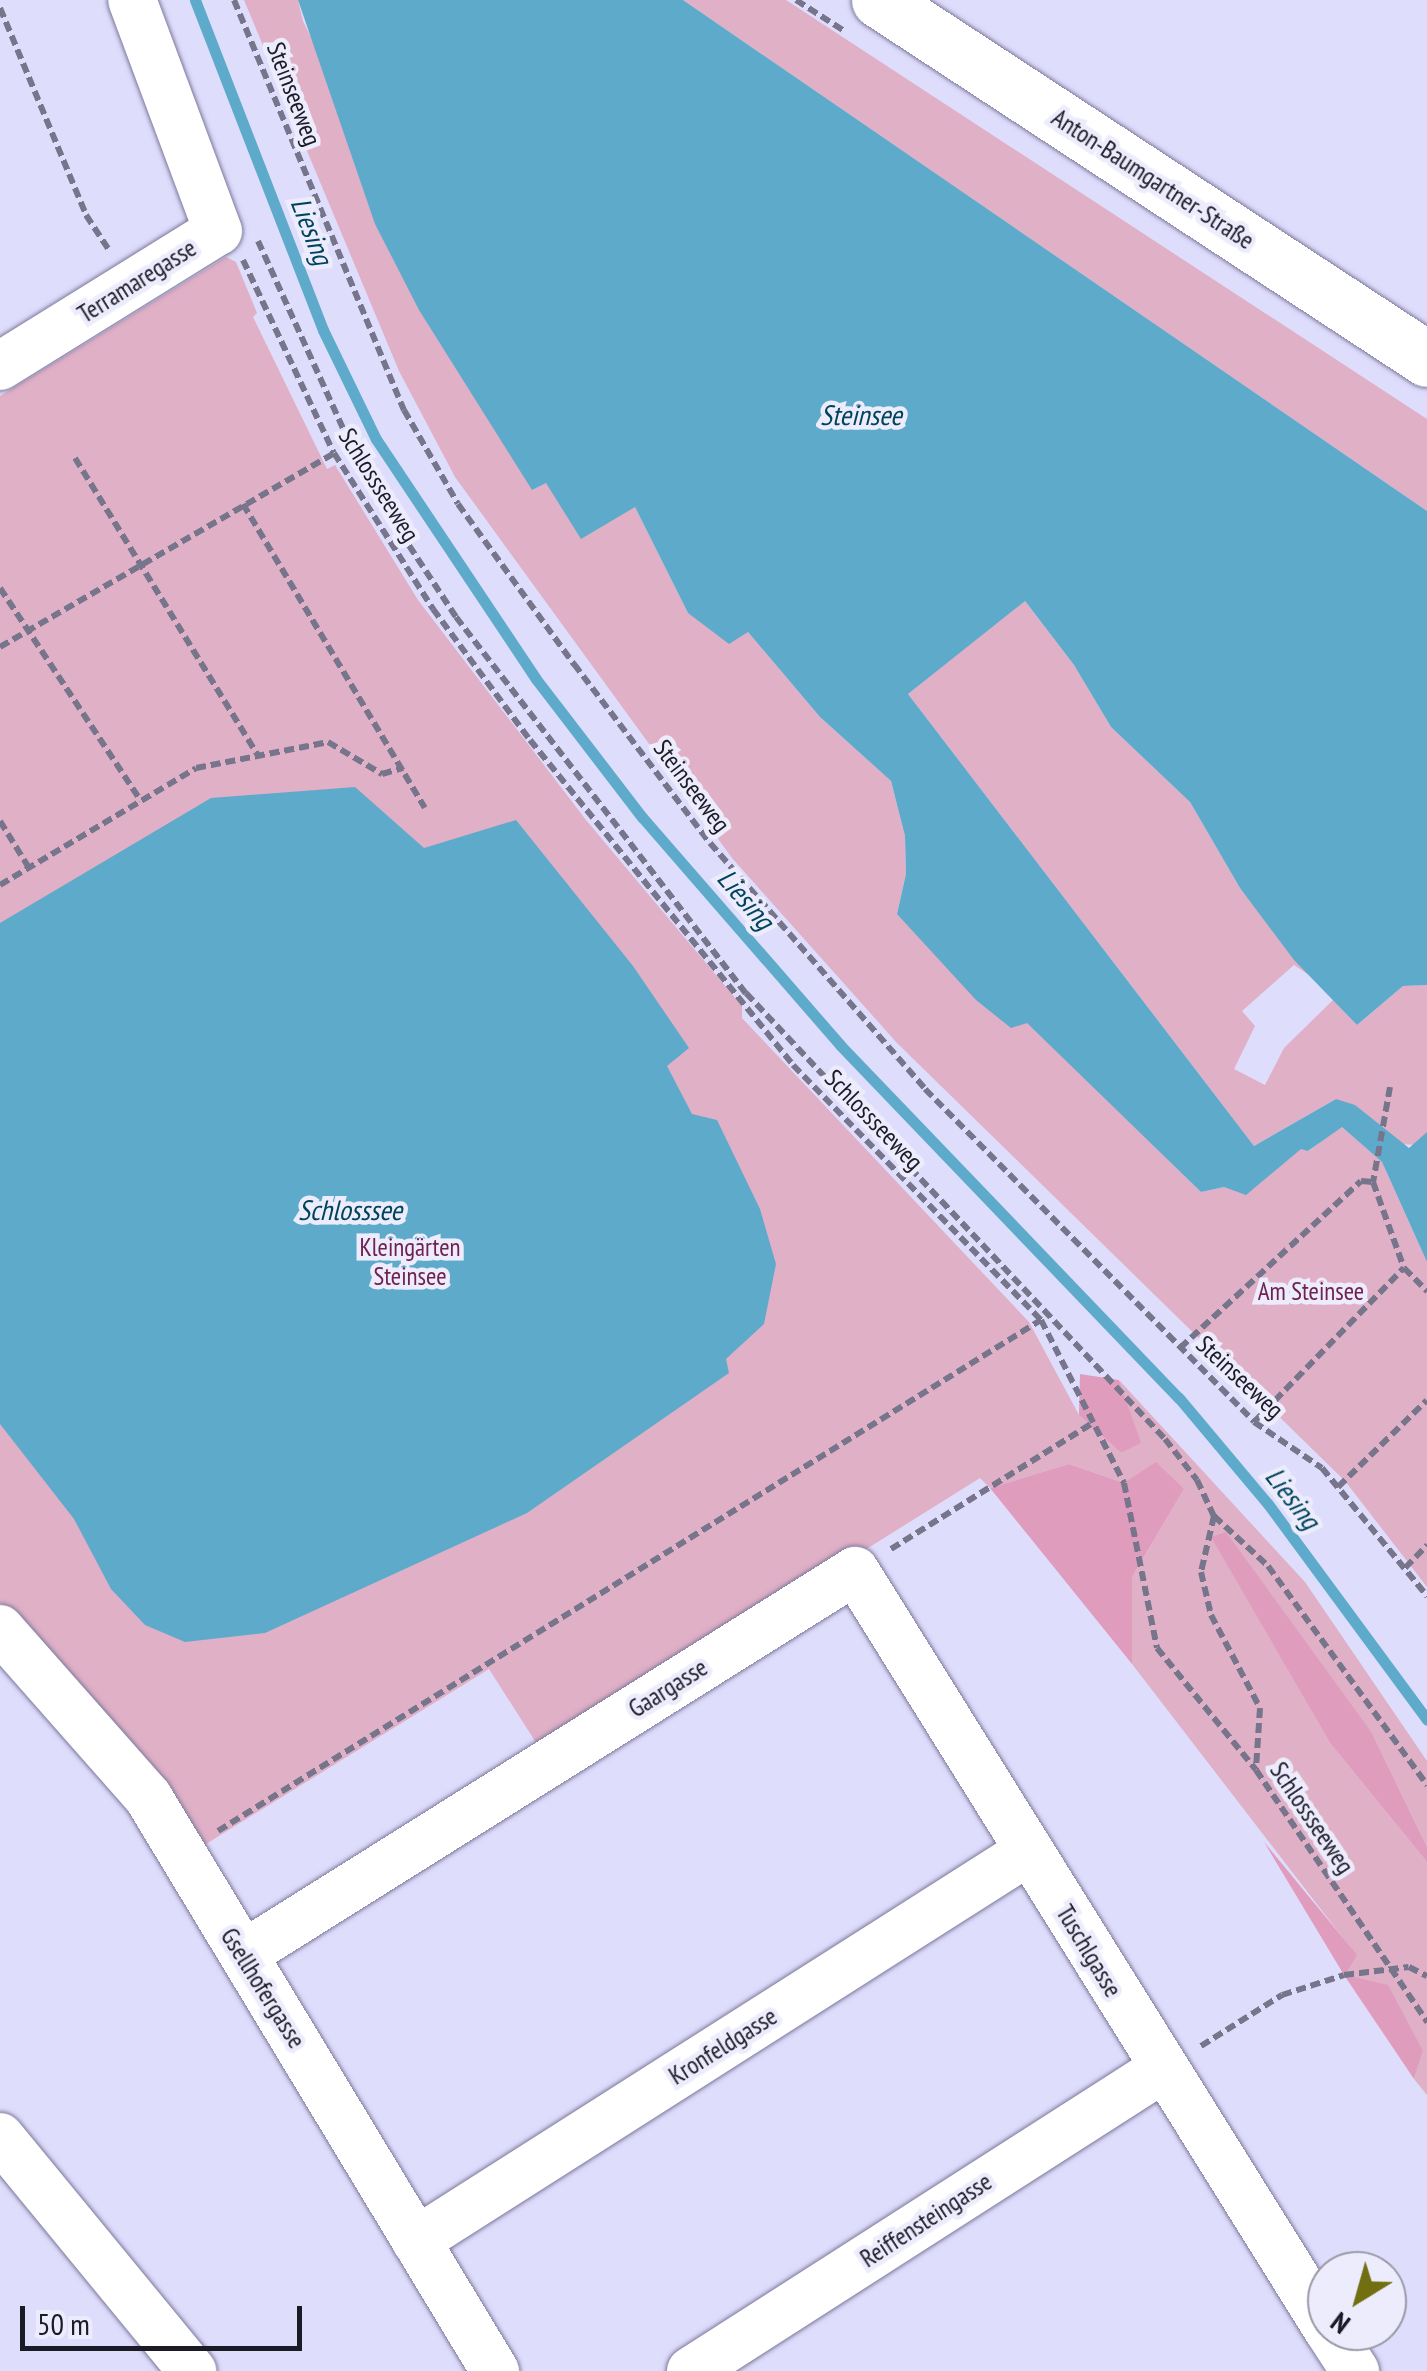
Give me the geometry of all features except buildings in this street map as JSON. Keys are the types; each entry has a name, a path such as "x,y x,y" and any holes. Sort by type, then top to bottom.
{"main road":[{"name":"Anton-Baumgartner-Straße","path":"879,0 1427,359"}],"street":[{"name":"Terramaregasse","path":"0,366 134,282 238,240 132,0"},
{"name":"Tuschlgasse","path":"855,1571 1161,2070 1307,2297"},
{"name":"Gaargasse","path":"244,1954 855,1571"},
{"name":"Gsellhofergasse","path":"0,1628 148,1797 179,1855 244,1954 496,2371"},
{"name":"Kronfeldgasse","path":"416,2241 1029,1851"},
{"name":"Reiffensteingasse","path":"691,2371 1161,2070"},
{"path":"0,2137 192,2371"}],"path":[{"name":"Steinseeweg","path":"234,0 404,410 458,504 710,843 925,1089 1254,1422 1322,1468 1427,1596"},
{"path":"0,8 86,215 134,282"},
{"name":"Schlossseeweg","path":"238,240 334,453 433,609 530,740 764,1031 1041,1320 1124,1484 1157,1648 1256,1770 1427,2022"},
{"path":"238,240 368,483 456,616 746,993 1165,1439 1197,1480 1214,1516 1268,1566 1427,1784"},
{"path":"0,647 334,453"},
{"path":"75,458 258,756"},
{"path":"243,504 425,808"},
{"path":"0,588 141,801"},
{"path":"0,885 196,768 328,742 382,774 403,768"},
{"path":"0,821 29,868"},
{"path":"1390,1087 1373,1182 1404,1268 1427,1291"},
{"path":"1180,1348 1361,1181 1373,1182"},
{"path":"1254,1422 1404,1268"},
{"path":"179,1855 1041,1320"},
{"path":"1338,1487 1427,1400"},
{"path":"855,1571 1093,1423"},
{"path":"1214,1516 1201,1572 1211,1615 1260,1708 1262,1742 1256,1770"},
{"path":"1404,1568 1427,1545"},
{"path":"1161,2070 1282,1995 1391,1968 1427,1976"}],"green space":[{"name":"Am Steinsee","path":"244,0 298,0 303,21 532,490 545,483 635,507 688,613 748,632 820,717 891,781 905,836 906,874 897,914 1027,1022 1201,1192 1224,1187 1246,1194 1301,1148 1309,1151 1341,1126 1382,1162 1427,1262 1427,1587 1345,1481 897,1043 732,858 455,477 399,371"},
{"path":"683,0 786,0 1427,419 1427,511"},
{"name":"Kleingärten Steinsee","path":"226,257 236,262 257,313 253,317 327,469 335,465 418,600 586,820 742,1006 742,1018 1029,1322 1079,1415 1121,1453 1140,1443 1119,1380 1305,1582 1427,1761 1427,1847 1372,1733 1211,1536 1330,1743 1427,1862 1427,2095 1414,2079 1423,2051 1344,1975 1356,1955 1132,1664 1132,1577 1184,1489 1124,1483 1069,1464 990,1488 980,1478 542,1752 489,1669 198,1849 0,1603 0,396"},
{"path":"1024,600 1074,665 1111,727 1190,802 1240,888 1309,975 1294,965 1242,1011 1255,1026 1234,1069 1265,1085 1284,1048 1333,1000 1357,1025 1403,986 1427,985 1427,1132 1419,1145 1399,1144 1336,1099 1254,1146 908,694"}],"shaded area":[{"path":"1080,1374 1119,1380 1141,1443 1121,1453 1079,1415"},
{"path":"1156,1462 1184,1489 1132,1577 1132,1664 990,1488 1069,1464 1124,1483"},
{"path":"1226,1532 1372,1733 1427,1847 1427,1862 1330,1743 1211,1537"},
{"path":"1264,1842 1357,1955 1345,1975 1388,1985 1423,2051 1414,2079 1344,1975"}],"water":[{"name":"Steinsee","path":"298,0 683,0 1427,511 1427,985 1403,986 1357,1025 1294,960 1240,888 1190,802 1111,727 1074,665 1025,601 908,694 1254,1146 1336,1099 1355,1105 1409,1148 1427,1132 1427,1262 1382,1162 1342,1127 1308,1151 1301,1149 1246,1195 1224,1187 1201,1192 1027,1023 1011,1028 976,1000 897,914 906,874 905,836 891,781 820,717 748,632 729,644 688,613 635,507 581,539 546,483 532,490 419,310 375,224"},
{"name":"Schlosssee","path":"355,787 424,848 516,820 633,966 689,1048 667,1066 692,1114 717,1120 760,1209 776,1264 764,1324 726,1359 729,1373 527,1513 265,1633 185,1642 145,1625 111,1589 74,1519 0,1424 0,923 211,798"}],"waterway":[{"name":"Liesing","path":"195,0 323,330 376,439 536,679 642,817 841,1046 1179,1398 1268,1504 1427,1720"}]}
